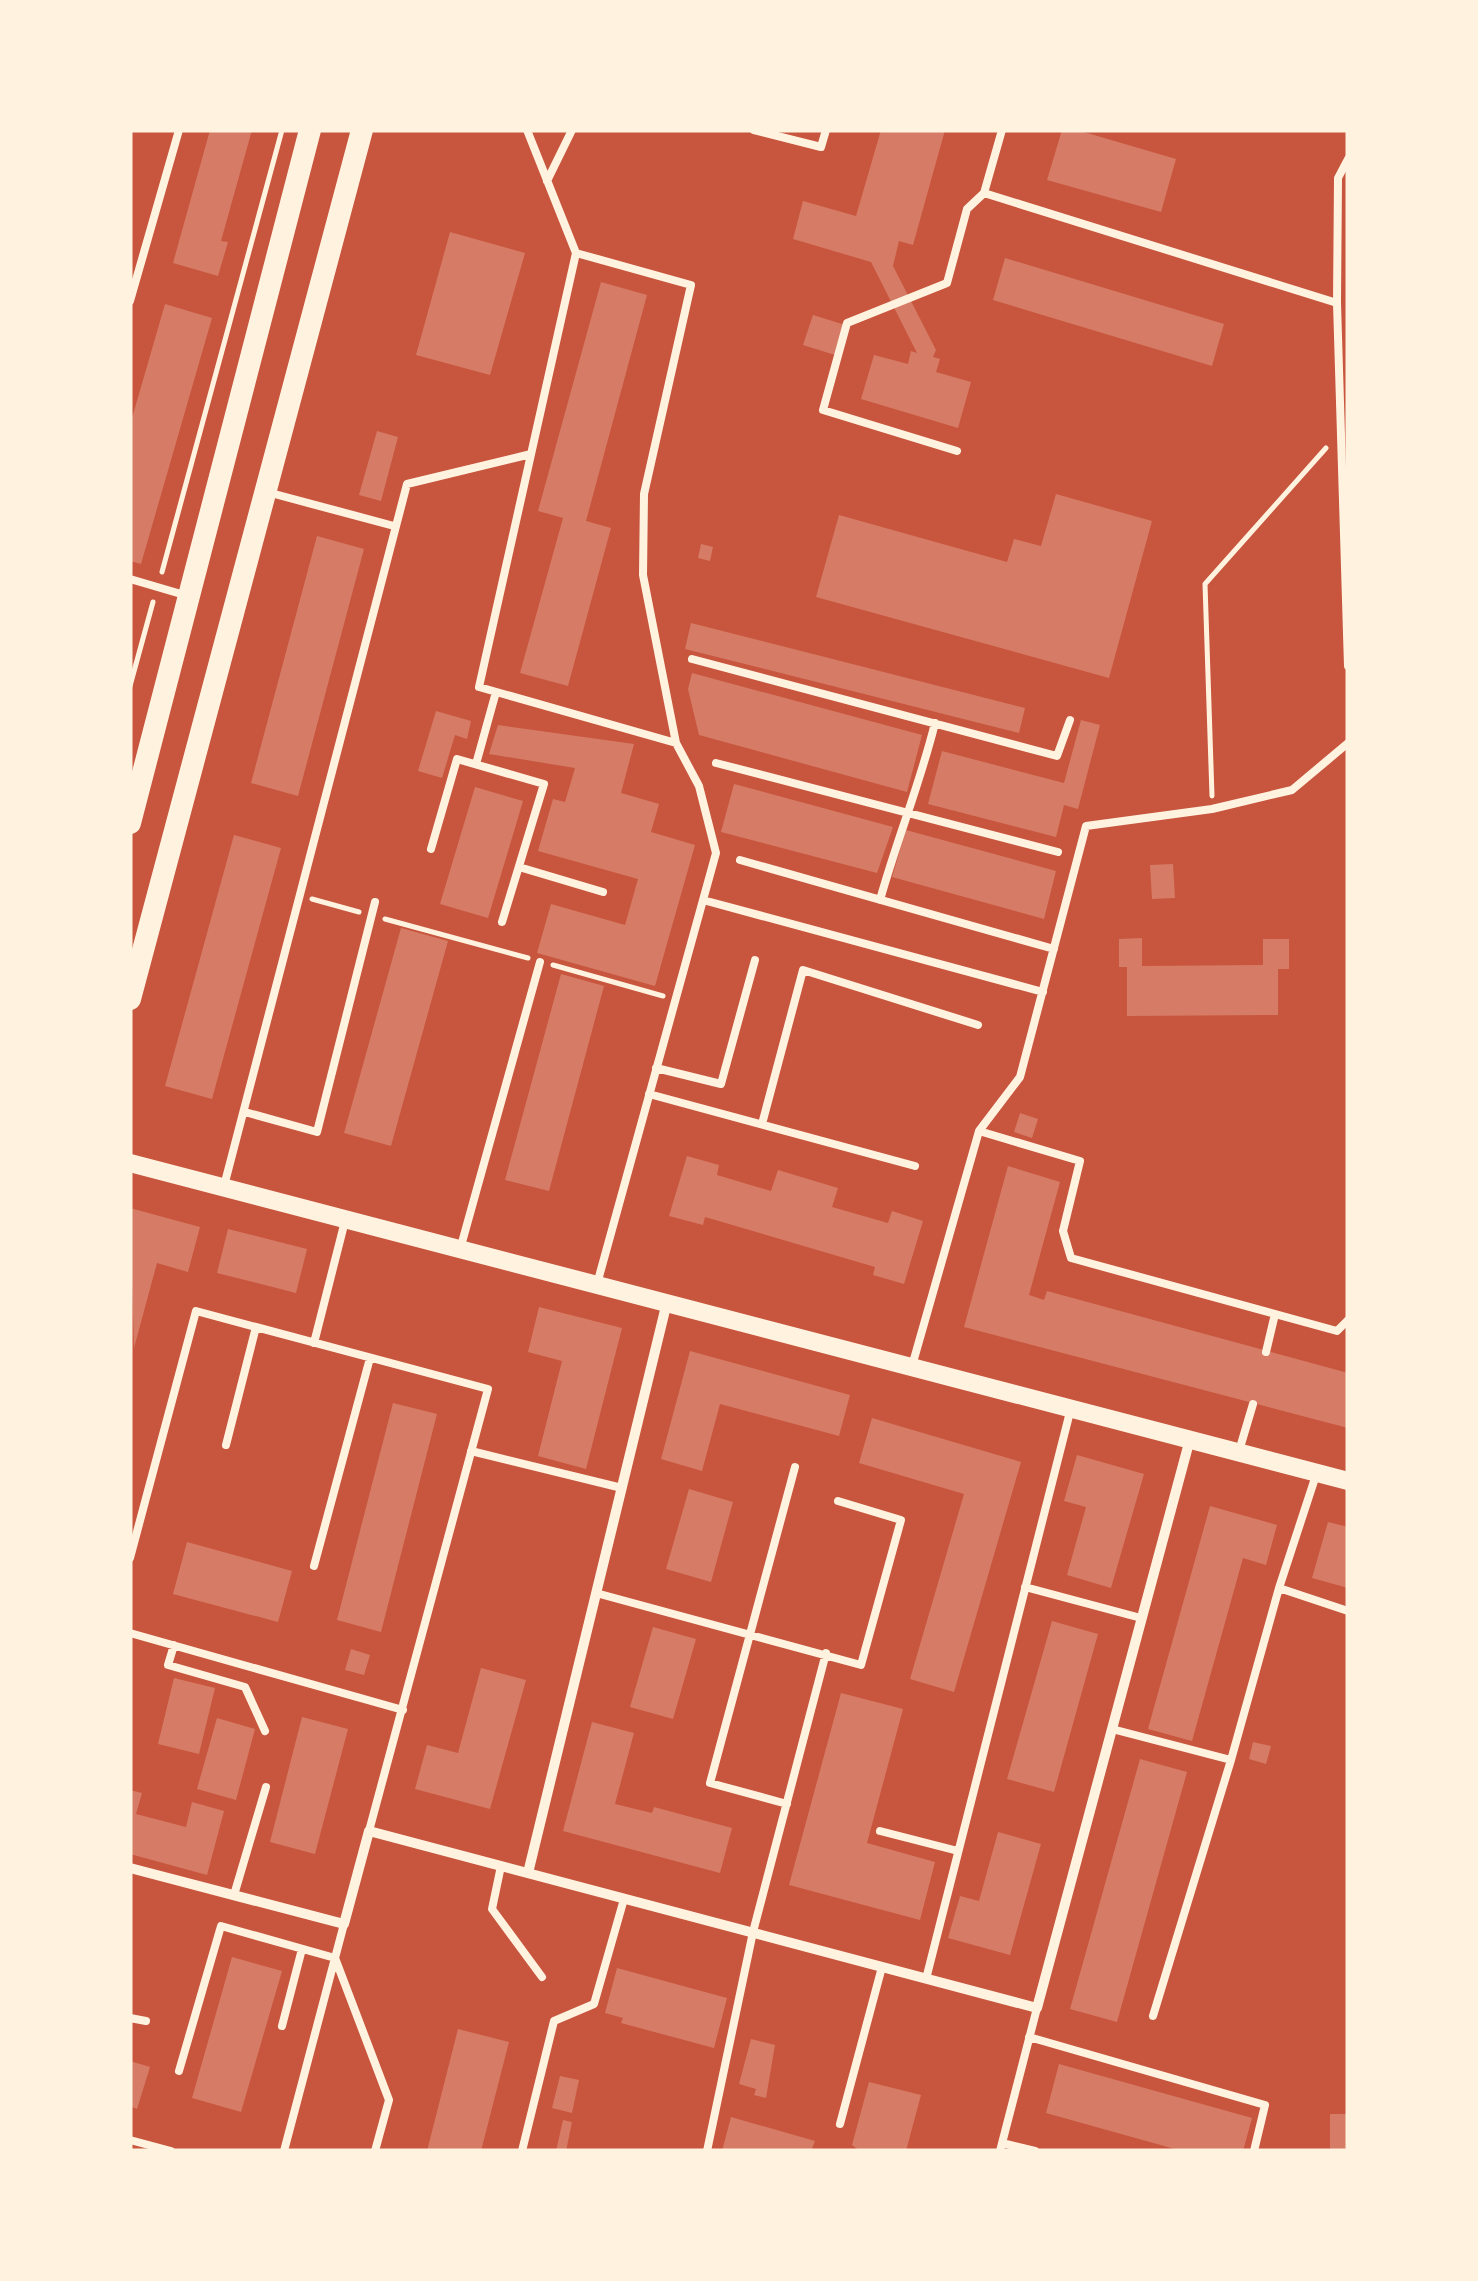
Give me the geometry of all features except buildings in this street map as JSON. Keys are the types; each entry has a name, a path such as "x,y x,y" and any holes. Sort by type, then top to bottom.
{"main road":[{"path":"130,823 310,130"},
{"path":"130,999 362,130"}],"street":[{"path":"130,1163 1348,1481"},
{"path":"528,1873 667,1302"},
{"path":"130,1868 344,1924 369,1831 1037,2008 1190,1439"}],"lane":[{"path":"130,301 180,130"},
{"path":"527,130 576,253 479,688 676,743"},
{"path":"547,182 572,130"},
{"path":"754,130 821,147 826,130"},
{"path":"957,451 824,410 847,323 947,283 967,210 984,193 1002,130"},
{"path":"1348,160 1338,178 1348,666"},
{"path":"984,193 1338,303"},
{"path":"576,253 691,285 644,494 643,575 676,743 700,786 716,853 597,1284"},
{"path":"224,1186 407,484 531,454"},
{"path":"267,492 394,526"},
{"path":"130,578 191,596"},
{"path":"692,659 1057,756 1070,720"},
{"path":"476,764 496,692"},
{"path":"880,900 904,812 917,794 936,723"},
{"path":"912,1366 979,1131 1020,1078 1086,826 1212,809 1292,790 1348,742"},
{"path":"431,849 458,759 544,784 502,922"},
{"path":"716,763 1058,852"},
{"path":"740,860 1054,949"},
{"path":"519,867 602,892"},
{"path":"703,900 1043,992"},
{"path":"245,1112 317,1132 375,902"},
{"path":"656,1068 722,1084 754,960"},
{"path":"460,1248 540,962"},
{"path":"762,1124 803,970 978,1025"},
{"path":"649,1094 915,1166"},
{"path":"979,1131 1080,1161 1063,1231 1071,1258 1337,1331 1348,1320"},
{"path":"314,1343 346,1218"},
{"path":"130,1558 196,1311 488,1390 369,1831"},
{"path":"1266,1352 1275,1314"},
{"path":"226,1445 256,1327"},
{"path":"314,1566 370,1358"},
{"path":"1239,1451 1253,1404"},
{"path":"926,1978 1071,1408"},
{"path":"471,1452 622,1488"},
{"path":"787,1804 710,1783 795,1467"},
{"path":"1153,2016 1316,1472"},
{"path":"596,1593 861,1665 901,1520 838,1502"},
{"path":"1026,1587 1142,1618"},
{"path":"1279,1588 1348,1610"},
{"path":"130,1633 403,1710"},
{"path":"174,1645 168,1665 245,1687 266,1731"},
{"path":"707,2151 753,1932 826,1654"},
{"path":"1112,1730 1232,1760"},
{"path":"234,1895 266,1787"},
{"path":"880,1831 958,1851"},
{"path":"502,1866 492,1908 542,1977"},
{"path":"522,2151 554,2022 594,2004 624,1898"},
{"path":"284,2151 344,1924"},
{"path":"180,2071 221,1926 336,1958"},
{"path":"282,2026 302,1949"},
{"path":"336,1958 390,2100 375,2151"},
{"path":"840,2124 882,1967"},
{"path":"1035,2151 1001,2147 1037,2008"},
{"path":"130,2018 146,2021"},
{"path":"1029,2037 1265,2105 1254,2151"},
{"path":"130,2140 171,2151"}],"path":[{"path":"130,686 282,130"},
{"path":"1212,809 1205,584 1343,428"},
{"path":"300,896 372,915"}]}
